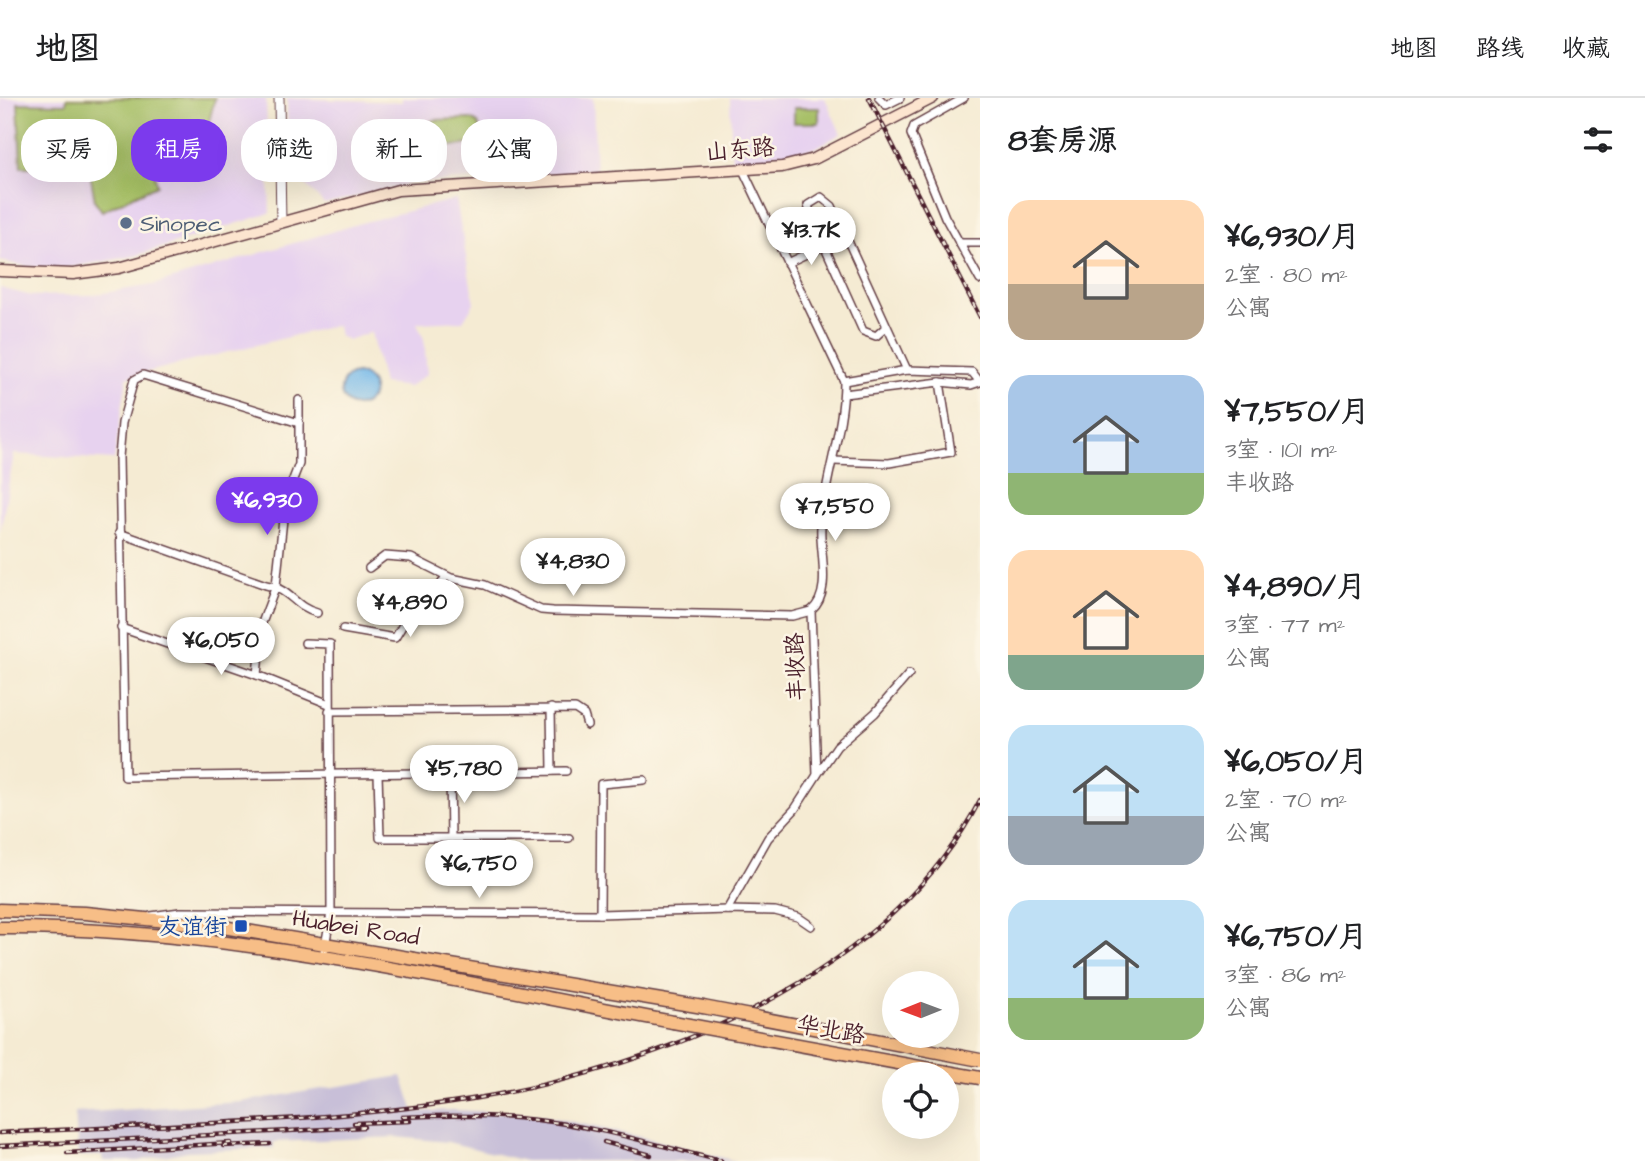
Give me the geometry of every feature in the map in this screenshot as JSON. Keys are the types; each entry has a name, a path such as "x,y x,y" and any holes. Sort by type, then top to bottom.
{"highway":[{"name":"Huabei Road","path":"0,911 37,910 136,918 326,943 702,1007"},
{"name":"Huabei Road","path":"0,928 97,930 215,941 323,957 673,1021"},
{"name":"华北路","path":"702,1007 980,1060"},
{"name":"华北路","path":"673,1021 980,1078"}],"main road":[{"name":"山东路","path":"0,271 73,274 119,268 398,190 744,172 814,159 933,98"}],"street":[{"path":"279,98 281,223"},
{"path":"879,98 886,104 900,98"},
{"path":"964,98 914,126 911,134 925,173 980,280"},
{"name":"丰收路","path":"744,172 844,381 821,526 822,593 817,606 811,611 817,775"},
{"path":"887,327 876,336 863,331 822,246 808,205 821,197 832,206 907,370"},
{"path":"959,243 980,243"},
{"path":"787,263 822,246"},
{"path":"844,381 907,370 972,372 980,382 971,385 940,382 844,394"},
{"path":"299,423 143,375 134,380 122,424 119,457 125,777 566,771"},
{"path":"833,461 889,463 951,452 940,382"},
{"path":"257,675 262,623 276,586 285,500 299,464 299,400"},
{"path":"119,533 282,587 305,610 317,613"},
{"path":"369,568 378,559 395,555 411,558 446,576 485,585 541,610 792,616 811,611"},
{"path":"343,629 395,638 404,623 425,611 446,576"},
{"path":"121,628 257,675 329,707 575,709 584,716 587,725"},
{"path":"305,643 330,644 331,913 323,957"},
{"path":"726,910 768,838 795,809 837,746 875,713 909,674"},
{"path":"551,708 552,771"},
{"path":"450,773 451,838"},
{"path":"378,774 380,838 569,838"},
{"path":"600,914 601,784 644,780"},
{"path":"136,918 180,912 600,914 726,910 775,911 798,916 811,926"}],"shaded area":[{"path":"0,98 67,98 67,104 56,119 21,119 21,182 92,182 95,201 134,182 227,182 227,119 210,119 215,98 266,98 267,119 241,119 241,182 269,182 270,213 135,256 66,268 30,267 0,261"},
{"path":"287,98 402,102 402,98 593,98 596,171 557,174 557,119 461,119 461,180 447,181 447,119 351,119 351,182 429,182 414,183 324,204 303,182 337,182 337,119 287,119"},
{"path":"730,98 825,98 841,134 815,148 732,165"},
{"path":"456,199 474,303 463,321 417,323 424,339 427,374 409,387 383,384 371,332 348,340 339,336 337,325 127,377 114,460 14,454 0,533 0,288 32,296 92,295 153,285 361,223"},
{"path":"402,1076 414,1112 454,1110 540,1115 651,1139 735,1161 525,1161 448,1142 396,1137 274,1142 274,1148 188,1151 139,1161 103,1161 102,1156 78,1156 75,1113 241,1102"}],"green space":[{"path":"67,98 215,98 210,119 131,119 131,182 156,182 157,185 102,211 95,201 92,182 117,182 117,119 21,119 21,167 18,103 66,104"},
{"path":"794,108 819,108 819,123 794,123"},
{"path":"461,119 461,145 447,146 447,120"}],"water":[{"path":"357,374 368,379 373,390 368,401 357,406 346,401 341,390 346,379"}],"railway":[{"path":"869,98 980,317"},
{"path":"0,1133 355,1114 472,1099 544,1085 617,1064 691,1037 762,1004 829,964 889,917 940,862 980,800"},
{"path":"402,1117 486,1116 560,1123 721,1161"},
{"path":"354,1123 410,1121"},
{"path":"0,1146 364,1127"},
{"path":"604,1142 651,1155"},
{"path":"67,1153 231,1143"},
{"path":"223,1146 270,1144"}],"place":[{"name":"Sinopec","path":"126,223"},
{"name":"友谊街","path":"241,926"}]}
